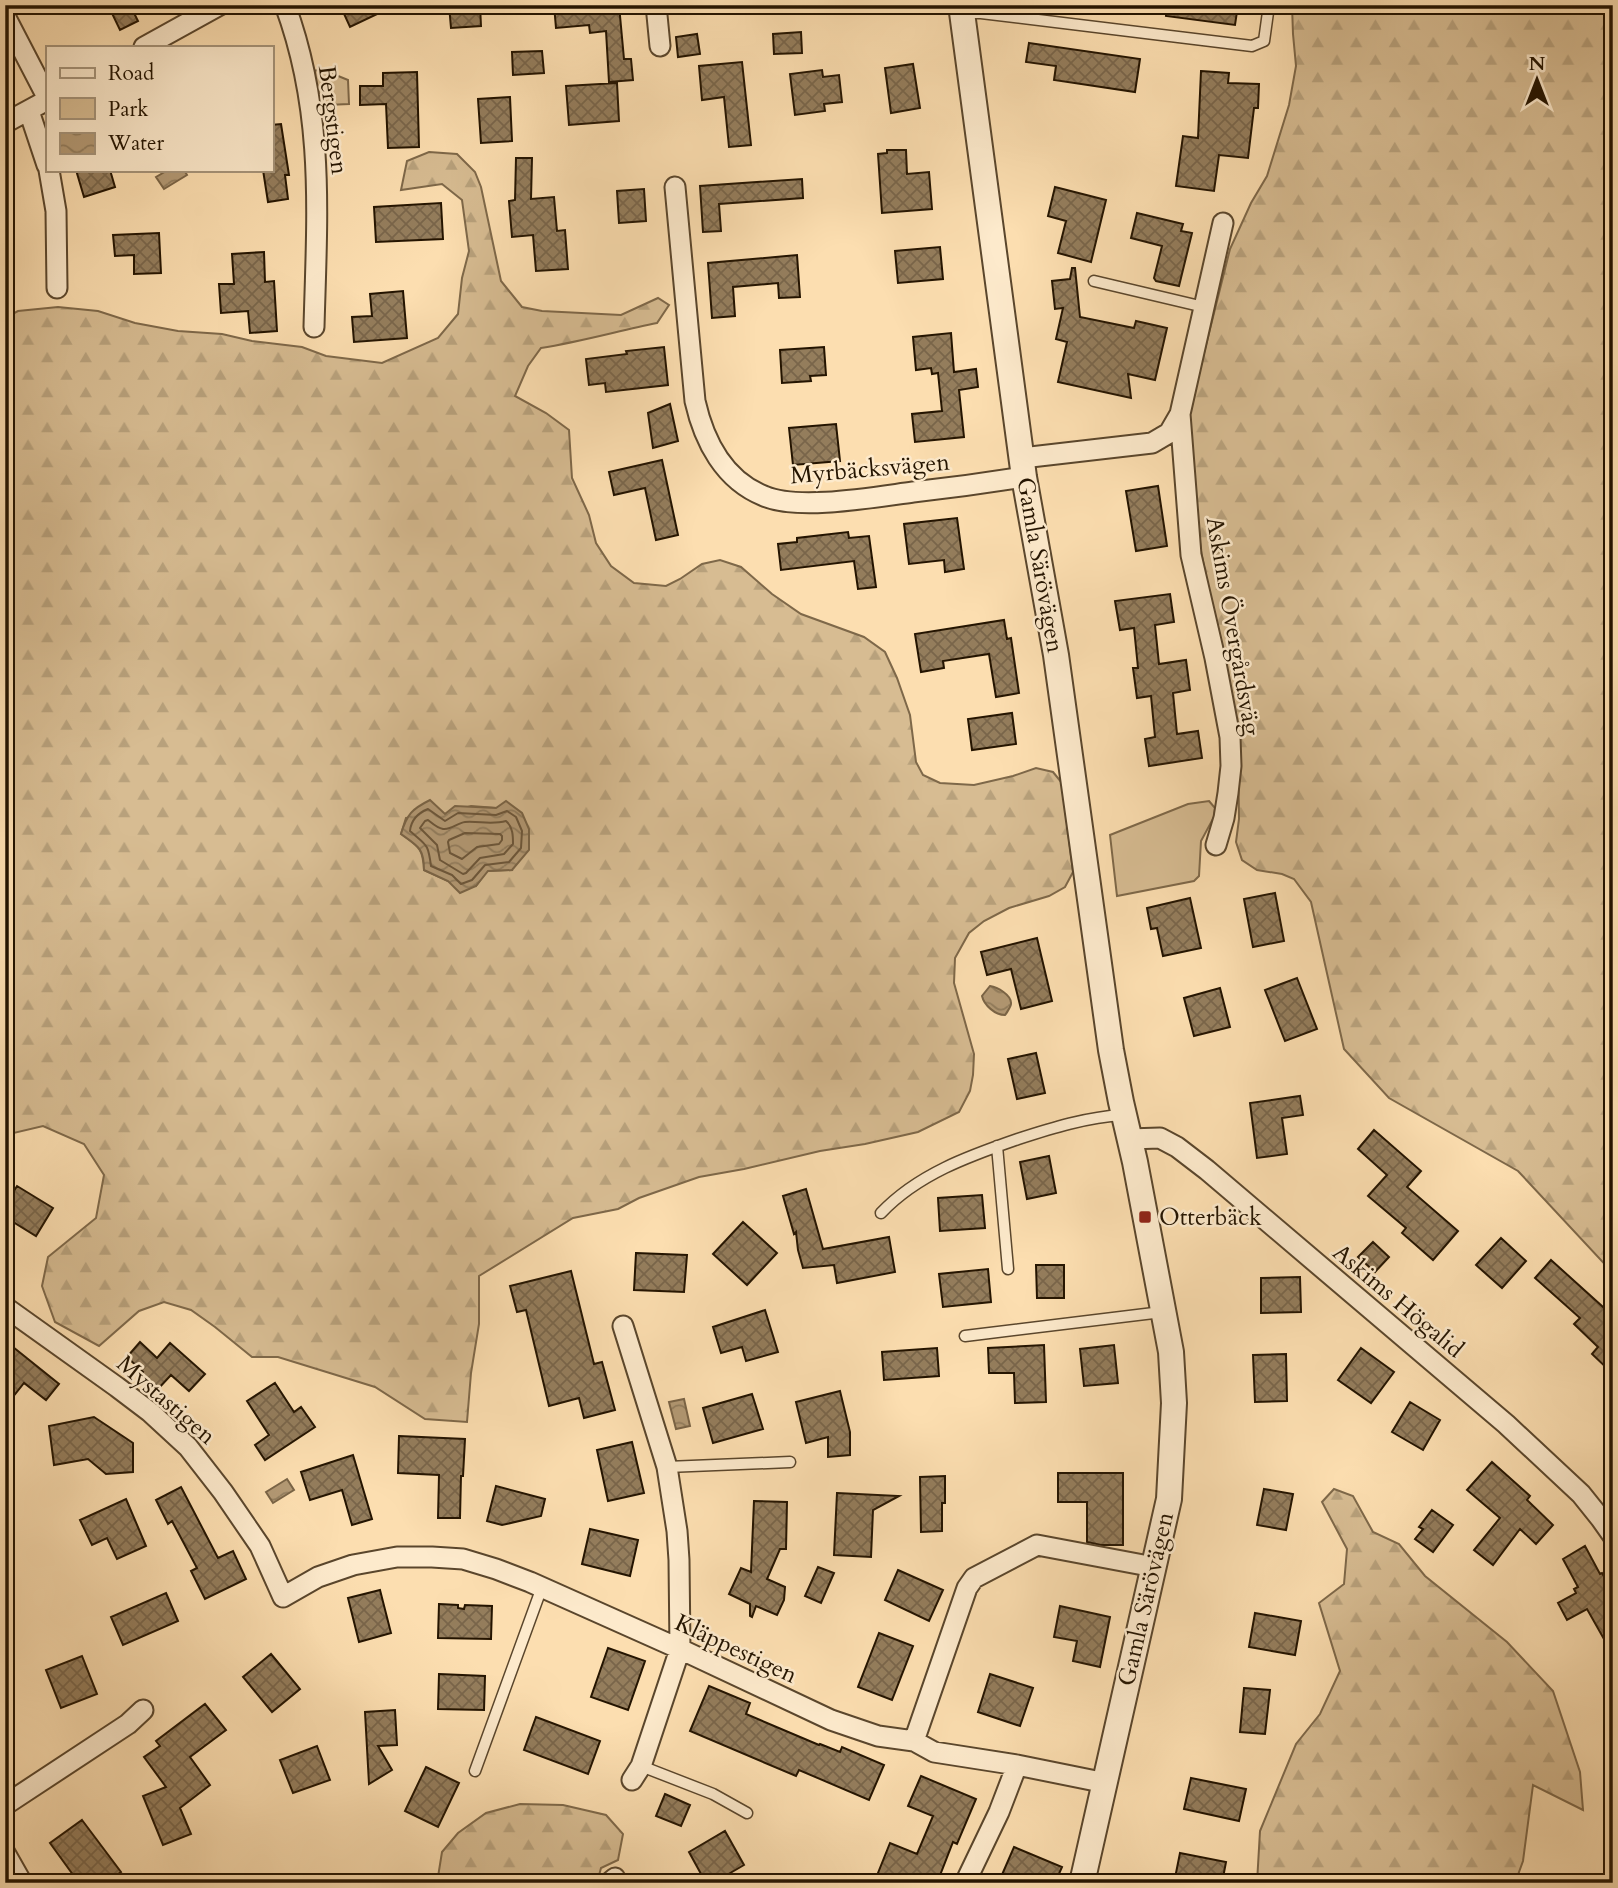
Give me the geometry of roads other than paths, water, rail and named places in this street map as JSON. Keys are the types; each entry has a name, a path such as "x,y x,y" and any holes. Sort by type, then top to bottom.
{"street":[{"path":"146,46 220,5"},
{"name":"Bergstigen","path":"285,5 298,44 315,135 318,210 314,327"},
{"path":"656,5 660,46"},
{"name":"Gamla Särövägen","path":"962,9 1023,467 1056,655 1111,1050 1171,1352 1174,1403 1169,1499 1083,1883"},
{"path":"5,16 46,97"},
{"path":"5,123 46,100"},
{"path":"29,111 46,161"},
{"path":"49,172 56,211 57,288"},
{"name":"Myrbäcksvägen","path":"675,187 697,408 713,450 736,480 765,497 794,503 819,502 880,497 1023,467"},
{"name":"Askims Övergårdsväg","path":"1216,845 1228,793 1230,737 1191,555 1180,414 1223,223"},
{"name":"Askims Övergårdsväg","path":"1023,467 1152,443 1169,433 1180,414"},
{"name":"Askims Högalid","path":"1129,1139 1160,1138 1177,1147 1207,1170 1506,1424 1581,1494 1613,1536"},
{"name":"Mystastigen","path":"5,1307 150,1412 188,1447 260,1546 283,1597"},
{"path":"623,1326 667,1467 677,1531 680,1649 636,1773"},
{"path":"914,1741 967,1588 974,1578 1037,1545 1154,1567"},
{"name":"Kläppestigen","path":"283,1597 318,1577 353,1565 397,1558 463,1559 542,1587 831,1720 878,1736 914,1741 934,1752 1106,1783"},
{"path":"5,1805 128,1724 143,1710"},
{"path":"965,1883 999,1812 1017,1765"},
{"path":"5,1853 22,1883"}],"lane":[{"name":"Gamla Särövägen","path":"962,9 1252,46 1264,41 1269,5"},
{"path":"1094,281 1204,307"},
{"path":"881,1213 912,1187 943,1168 997,1146 1085,1119 1124,1115"},
{"path":"997,1146 1008,1269"},
{"path":"965,1336 1164,1312"},
{"path":"667,1467 790,1462"},
{"path":"475,1771 542,1587"},
{"path":"636,1773 713,1794 747,1813"}],"water":[{"path":"165,172 185,172 187,175 164,189 156,177"},
{"path":"430,800 445,814 455,806 496,808 506,801 522,813 529,829 529,850 512,870 488,871 476,886 460,893 448,881 424,870 419,848 401,834 411,813"},
{"path":"990,986 1007,995 1011,1001 1005,1015 994,1011 983,999 982,996"},
{"path":"684,1399 690,1426 676,1429 669,1402"},
{"path":"287,1479 294,1490 273,1503 266,1492"}],"place":[{"name":"Otterbäck","path":"1145,1217"}]}
